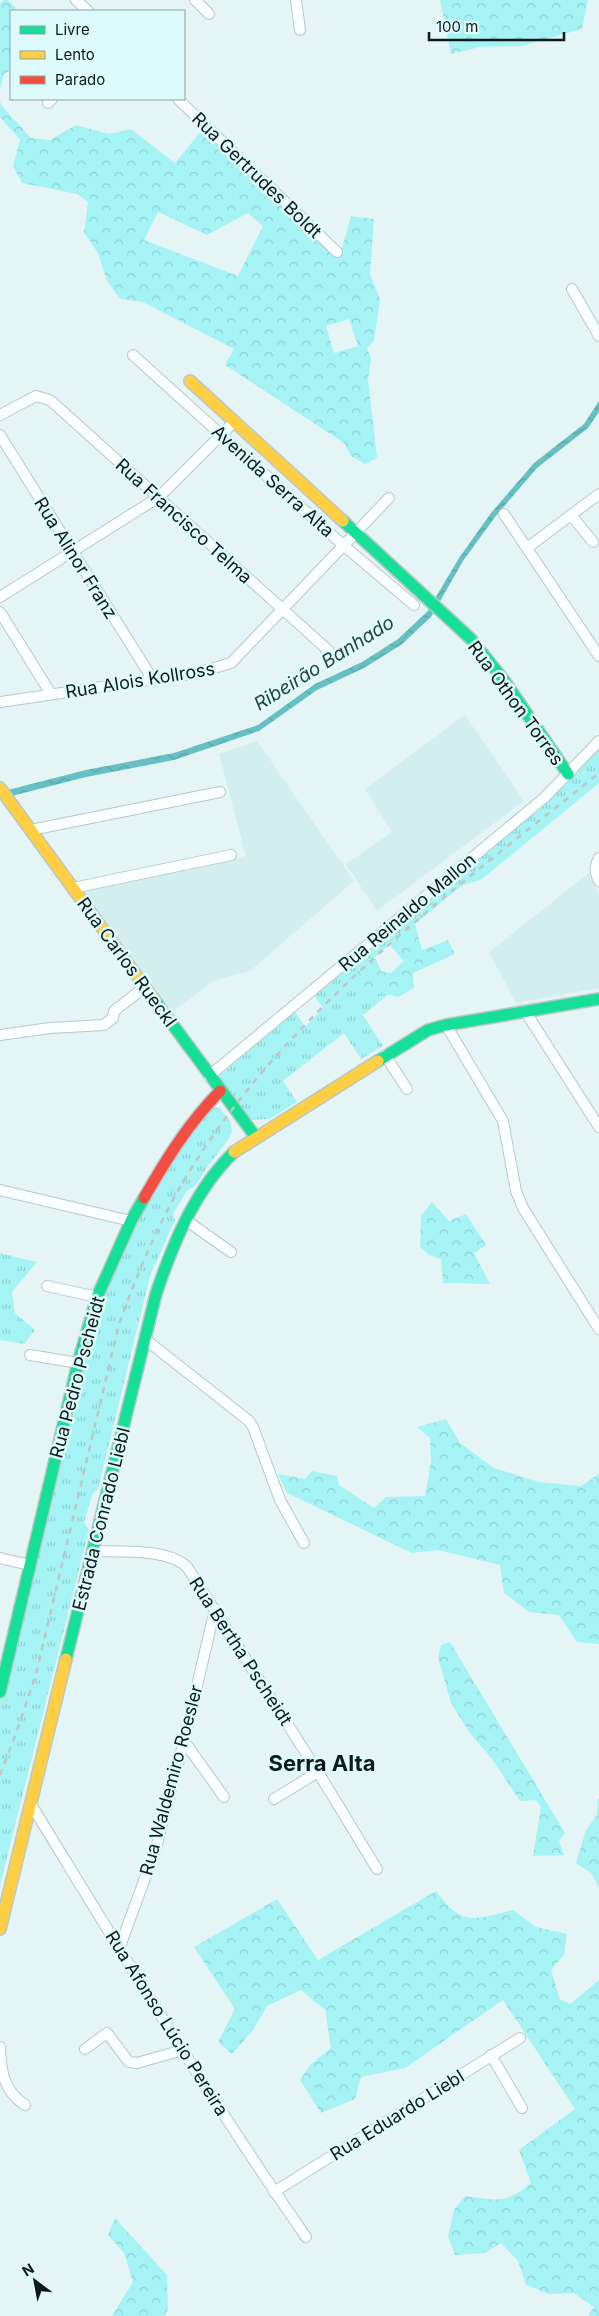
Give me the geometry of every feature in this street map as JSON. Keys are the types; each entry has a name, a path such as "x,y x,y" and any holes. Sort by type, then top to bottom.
{"street":[{"path":"76,0 87,10"},
{"path":"195,0 209,14"},
{"path":"296,0 300,30"},
{"name":"Rua Gertrudes Boldt","path":"179,100 337,252"},
{"path":"572,289 599,336"},
{"name":"Avenida Serra Alta","path":"133,355 343,545 414,605"},
{"name":"Avenida Serra Alta","path":"190,381 356,532 441,613"},
{"name":"Rua Francisco Telma","path":"0,414 36,396 50,400 329,651"},
{"path":"0,597 159,497 234,422"},
{"name":"Rua Alinor Franz","path":"0,435 153,680"},
{"path":"527,548 599,494"},
{"name":"Rua Alois Kollross","path":"0,702 208,671 231,663 284,610 389,498"},
{"path":"504,514 599,656"},
{"path":"571,515 593,542"},
{"path":"0,612 51,694"},
{"name":"Rua Othon Torres","path":"441,613 471,639 490,662 568,774"},
{"name":"Rua Reinaldo Mallon","path":"209,1076 518,820 568,774 599,741"},
{"name":"Rua Carlos Rueckl","path":"0,788 209,1076 255,1136"},
{"path":"30,830 220,792"},
{"path":"73,888 231,855"},
{"path":"599,858 595,871 599,881"},
{"path":"0,1035 50,1028 104,1025 112,1018 114,1010 145,987"},
{"name":"Estrada Conrado Liebl","path":"0,1929 32,1806 162,1273 208,1183 222,1163 239,1147 428,1030 446,1025 597,1000"},
{"path":"525,1011 599,1126"},
{"path":"446,1025 503,1121 516,1191 523,1208 599,1329"},
{"path":"385,1055 407,1089"},
{"name":"Rua Pedro Pscheidt","path":"0,1692 78,1363 97,1297 131,1221 171,1151 196,1116 220,1091"},
{"path":"0,1190 131,1221"},
{"path":"187,1221 231,1252"},
{"path":"47,1286 97,1297"},
{"path":"146,1339 249,1421 253,1427 280,1500 304,1543"},
{"path":"30,1354 78,1363"},
{"name":"Rua Bertha Pscheidt","path":"93,1551 158,1554 175,1558 187,1567 216,1609 377,1869"},
{"path":"0,1558 30,1565"},
{"name":"Rua Waldemiro Roesler","path":"119,1949 156,1848 216,1609"},
{"path":"184,1741 224,1798"},
{"path":"274,1800 318,1772"},
{"name":"Rua Afonso Lúcio Pereira","path":"32,1806 183,2050 274,2192 306,2237"},
{"path":"85,2049 107,2033 129,2062 137,2063 183,2050"},
{"name":"Rua Eduardo Liebl","path":"274,2192 520,2038"},
{"path":"0,2047 0,2067 5,2085 16,2099 25,2105"},
{"path":"491,2055 522,2108"}],"shaded area":[{"path":"465,715 524,801 377,911 346,864 392,832 365,789"},
{"path":"257,741 354,881 250,971 213,981 173,1012 83,890 246,856 219,754"},
{"path":"589,873 599,896 599,988 516,1003 489,952"}],"green space":[{"path":"8,0 18,10 10,10 10,71 4,74 0,89 0,3"},
{"path":"440,0 588,0 582,29 521,46 480,47 451,54"},
{"path":"0,100 1,105 31,138 50,140 76,125 109,134 131,129 175,163 202,130 328,250 342,248 351,216 374,219 370,274 380,299 374,341 367,348 371,359 368,379 377,458 365,464 351,456 344,443 225,365 234,349 143,302 120,299 107,281 98,253 84,232 88,202 77,194 22,183 13,166 20,140 0,117","holes":["158,212 207,235 248,213 263,226 238,276 144,240","349,319 358,346 334,353 326,326"]},
{"path":"599,747 599,783 482,879 461,886 444,900 437,892 542,807"},
{"path":"437,892 444,900 415,924 408,917"},
{"path":"408,917 415,924 358,971 366,996 381,993 389,994 363,1015 383,1046 361,1059 344,1033 283,1081 297,1102 269,1119 250,1120 218,1080 220,1075 295,1011 305,1027 323,1008 314,995"},
{"path":"415,924 422,950 448,940 455,954 413,973 414,988 398,997 381,993 366,996 354,983 358,971 375,957 381,971 391,973 404,961 390,945"},
{"path":"206,1106 220,1108 230,1122 232,1131 228,1140 196,1185 187,1191 173,1214 175,1220 150,1276 98,1489 93,1493 84,1522 89,1530 0,1885 0,1692 78,1363 120,1243"},
{"path":"432,1202 449,1221 466,1214 486,1245 474,1253 490,1284 443,1283 441,1259 429,1255 420,1247 421,1216"},
{"path":"0,1253 37,1262 12,1292 15,1313 35,1330 24,1344 0,1340"},
{"path":"446,1419 460,1443 494,1468 539,1482 581,1486 599,1474 599,1644 577,1642 559,1615 529,1612 504,1593 500,1565 438,1550 412,1553 287,1493 278,1474 305,1479 312,1471 337,1476 339,1485 374,1508 386,1497 425,1496 431,1462 430,1438 417,1427"},
{"path":"450,1642 565,1833 559,1841 564,1855 533,1856 541,1807 536,1800 520,1801 492,1759 469,1732 451,1703 438,1657 441,1645"},
{"path":"598,1799 599,1887 591,1873 576,1863 586,1830 597,1815"},
{"path":"436,1891 445,1903 462,1916 479,1918 513,1910 536,1927 567,1934 564,1955 551,1970 560,1999 570,2004 599,1980 599,2316 588,2316 594,2307 574,2293 549,2294 526,2285 518,2261 501,2243 485,2253 455,2255 448,2236 454,2210 465,2196 485,2199 507,2198 531,2183 519,2150 575,2109 503,2000 405,2068 361,2077 355,2099 321,2113 300,2080 311,2064 331,2048 325,2010 301,1990 267,2006 253,2030 232,2054 218,2042 235,2009 194,1947 277,1899 318,1960"},
{"path":"115,2218 167,2275 168,2310 164,2316 112,2316 133,2282 124,2253 108,2235"}],"water":[{"path":"599,401 599,412 588,428 537,468 495,517 463,561 431,617 401,645 364,668 317,690 259,731 174,760 86,777 0,799 0,792 86,770 174,753 258,725 315,684 362,662 398,639 427,612 459,558 491,513 534,463 584,424"}],"railway":[{"path":"0,1775 36,1674 119,1324 152,1242 182,1183 235,1106 280,1052 329,1001 380,952 434,906 599,773"}],"traffic: fast":[{"path":"343,521 471,639 503,679 568,774"},
{"path":"153,998 255,1136"},
{"path":"378,1061 428,1030 446,1025 599,999"},
{"path":"66,1659 156,1294 187,1218 208,1183 234,1152"},
{"path":"0,1692 78,1363 97,1297 131,1221 144,1198"}],"traffic: slow":[{"path":"190,381 343,521"},
{"path":"0,788 153,998"},
{"path":"234,1152 378,1061"},
{"path":"0,1929 66,1659"}],"traffic: jam":[{"path":"144,1198 179,1142 208,1103 220,1091"}],"district":[{"name":"Serra Alta","path":"322,1763"}],"water label":[{"name":"Ribeirão Banhado","path":"324,663"}]}
